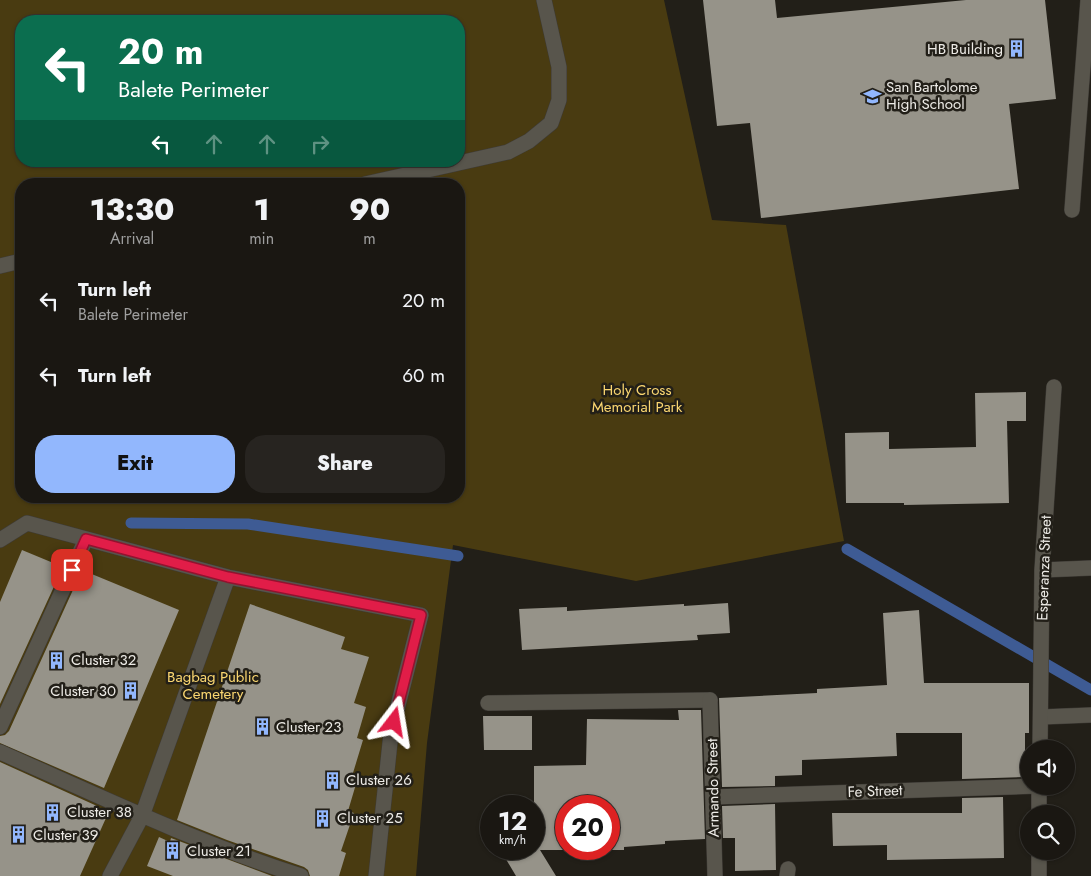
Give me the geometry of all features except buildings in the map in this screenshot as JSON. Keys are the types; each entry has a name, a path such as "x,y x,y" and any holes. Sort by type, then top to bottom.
{"street":[{"path":"465,162 508,152 529,141 551,123 559,100 559,67 544,0"},
{"path":"1072,210 1088,0"},
{"path":"391,178 440,167"},
{"path":"0,266 15,262"},
{"name":"Esperanza Street","path":"1040,740 1042,570 1054,387"},
{"path":"0,540 27,523 228,577 421,615 391,733 376,876"},
{"path":"0,726 86,539"},
{"path":"1042,570 1091,568"},
{"path":"110,876 142,816 228,577"},
{"name":"Armando Street","path":"488,703 710,700 715,876"},
{"path":"1041,717 1091,715"},
{"path":"0,752 142,816 301,876"},
{"name":"Fe Street","path":"713,797 1020,787"},
{"path":"1039,860 1039,876"}],"green space":[{"path":"0,0 664,0 712,220 786,225 844,541 636,581 453,545 427,743 416,876 0,876"}],"waterway":[{"path":"131,523 248,524 458,556"},
{"path":"847,549 1091,690"}],"place":[{"name":"HB Building","path":"1017,49"},
{"name":"San Bartolome High School","path":"872,96"},
{"name":"Cluster 32","path":"57,660"},
{"name":"Cluster 30","path":"130,691"},
{"name":"Cluster 23","path":"262,727"},
{"name":"Cluster 26","path":"332,780"},
{"name":"Cluster 38","path":"53,812"},
{"name":"Cluster 25","path":"323,818"},
{"name":"Cluster 39","path":"19,835"},
{"name":"Cluster 21","path":"173,851"}],"route":[{"path":"72,570 86,539 228,577 421,615 394,722"}],"park label":[{"name":"Holy Cross Memorial Park","path":"637,398"},
{"name":"Bagbag Public Cemetery","path":"213,686"}]}
